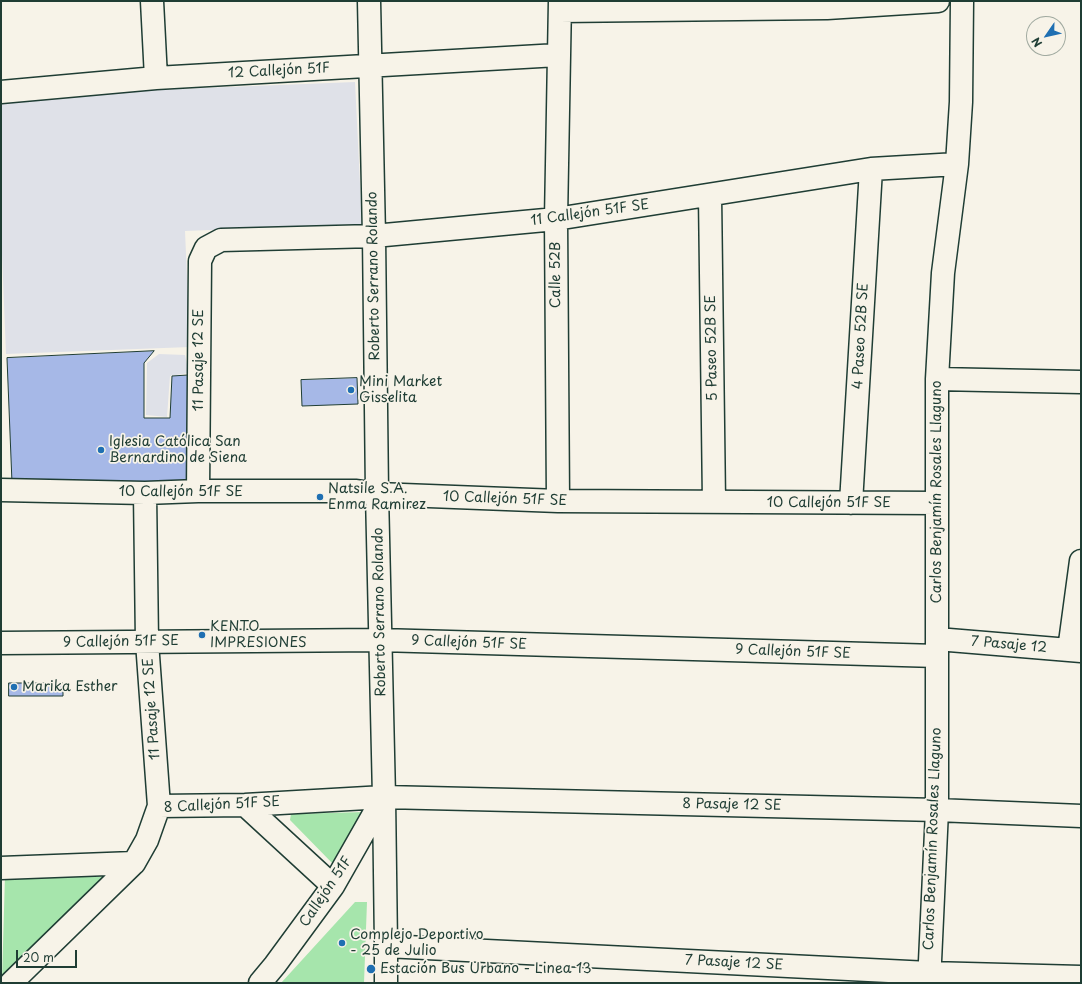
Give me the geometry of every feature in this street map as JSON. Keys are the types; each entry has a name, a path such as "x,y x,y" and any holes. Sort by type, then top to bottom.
{"street":[{"path":"152,1 156,78"},
{"name":"Roberto Serrano Rolando","path":"368,1 374,236 386,983"},
{"path":"560,6 827,8 938,1"},
{"name":"Carlos Benjamín Rosales Llaguno","path":"929,978 937,810 937,379 943,273 957,164 961,102 962,1"},
{"name":"Calle 52B","path":"558,501 556,219 560,6"},
{"name":"12 Callejón 51F","path":"1,92 156,78 558,55"},
{"name":"11 Callejón 51F SE","path":"220,240 374,236 556,219 871,169 957,164"},
{"name":"4 Paseo 52B SE","path":"851,503 871,169"},
{"name":"5 Paseo 52B SE","path":"710,195 714,502"},
{"name":"11 Pasaje 12 SE","path":"198,491 200,262 206,248 220,240"},
{"path":"937,379 1081,382"},
{"name":"10 Callejón 51F SE","path":"1,490 145,493 198,491 355,491 377,494 558,501 937,503"},
{"name":"11 Pasaje 12 SE","path":"145,493 147,642 159,806"},
{"path":"1075,650 1081,561"},
{"name":"9 Callejón 51F SE","path":"1,643 380,640 937,648"},
{"name":"7 Pasaje 12","path":"937,648 1075,650"},
{"name":"8 Callejón 51F SE","path":"11,983 134,863 147,840 159,806 245,805 384,797"},
{"name":"8 Pasaje 12 SE","path":"384,797 937,810 1081,816"},
{"name":"Callejón 51F","path":"260,983 275,966 333,886 384,797"},
{"path":"245,805 333,886"},
{"path":"1,868 134,863"},
{"name":"7 Pasaje 12 SE","path":"386,946 929,978 1081,977"}],"shaded area":[{"path":"355,82 362,224 185,231 190,347 6,354 1,229 1,96"},
{"path":"159,354 185,355 189,373 170,376 167,417 146,415 147,363"}],"green space":[{"path":"365,812 335,866 290,820 291,814"},
{"path":"5,875 110,877 2,980"},
{"name":"Complejo Deportivo - 25 de Julio","path":"355,902 367,902 364,983 281,983"}],"building":[{"name":"Iglesia Católica San Bernardino de Siena","path":"154,351 144,363 144,418 170,418 172,376 188,375 193,487 12,483 7,358"},
{"path":"357,378 358,404 302,406 301,380"},
{"path":"9,683 63,683 63,696 9,696"}],"place":[{"name":"Mini Market Gisselita","path":"351,390"},
{"name":"Iglesia Católica San Bernardino de Siena","path":"101,450"},
{"name":"Natsile S.A. Enma Ramirez","path":"320,497"},
{"name":"KENTO IMPRESIONES","path":"202,635"},
{"name":"Marika Esther","path":"14,687"},
{"name":"Complejo Deportivo - 25 de Julio","path":"342,943"},
{"name":"Estación Bus Urbano - Linea 13","path":"371,969"}]}
